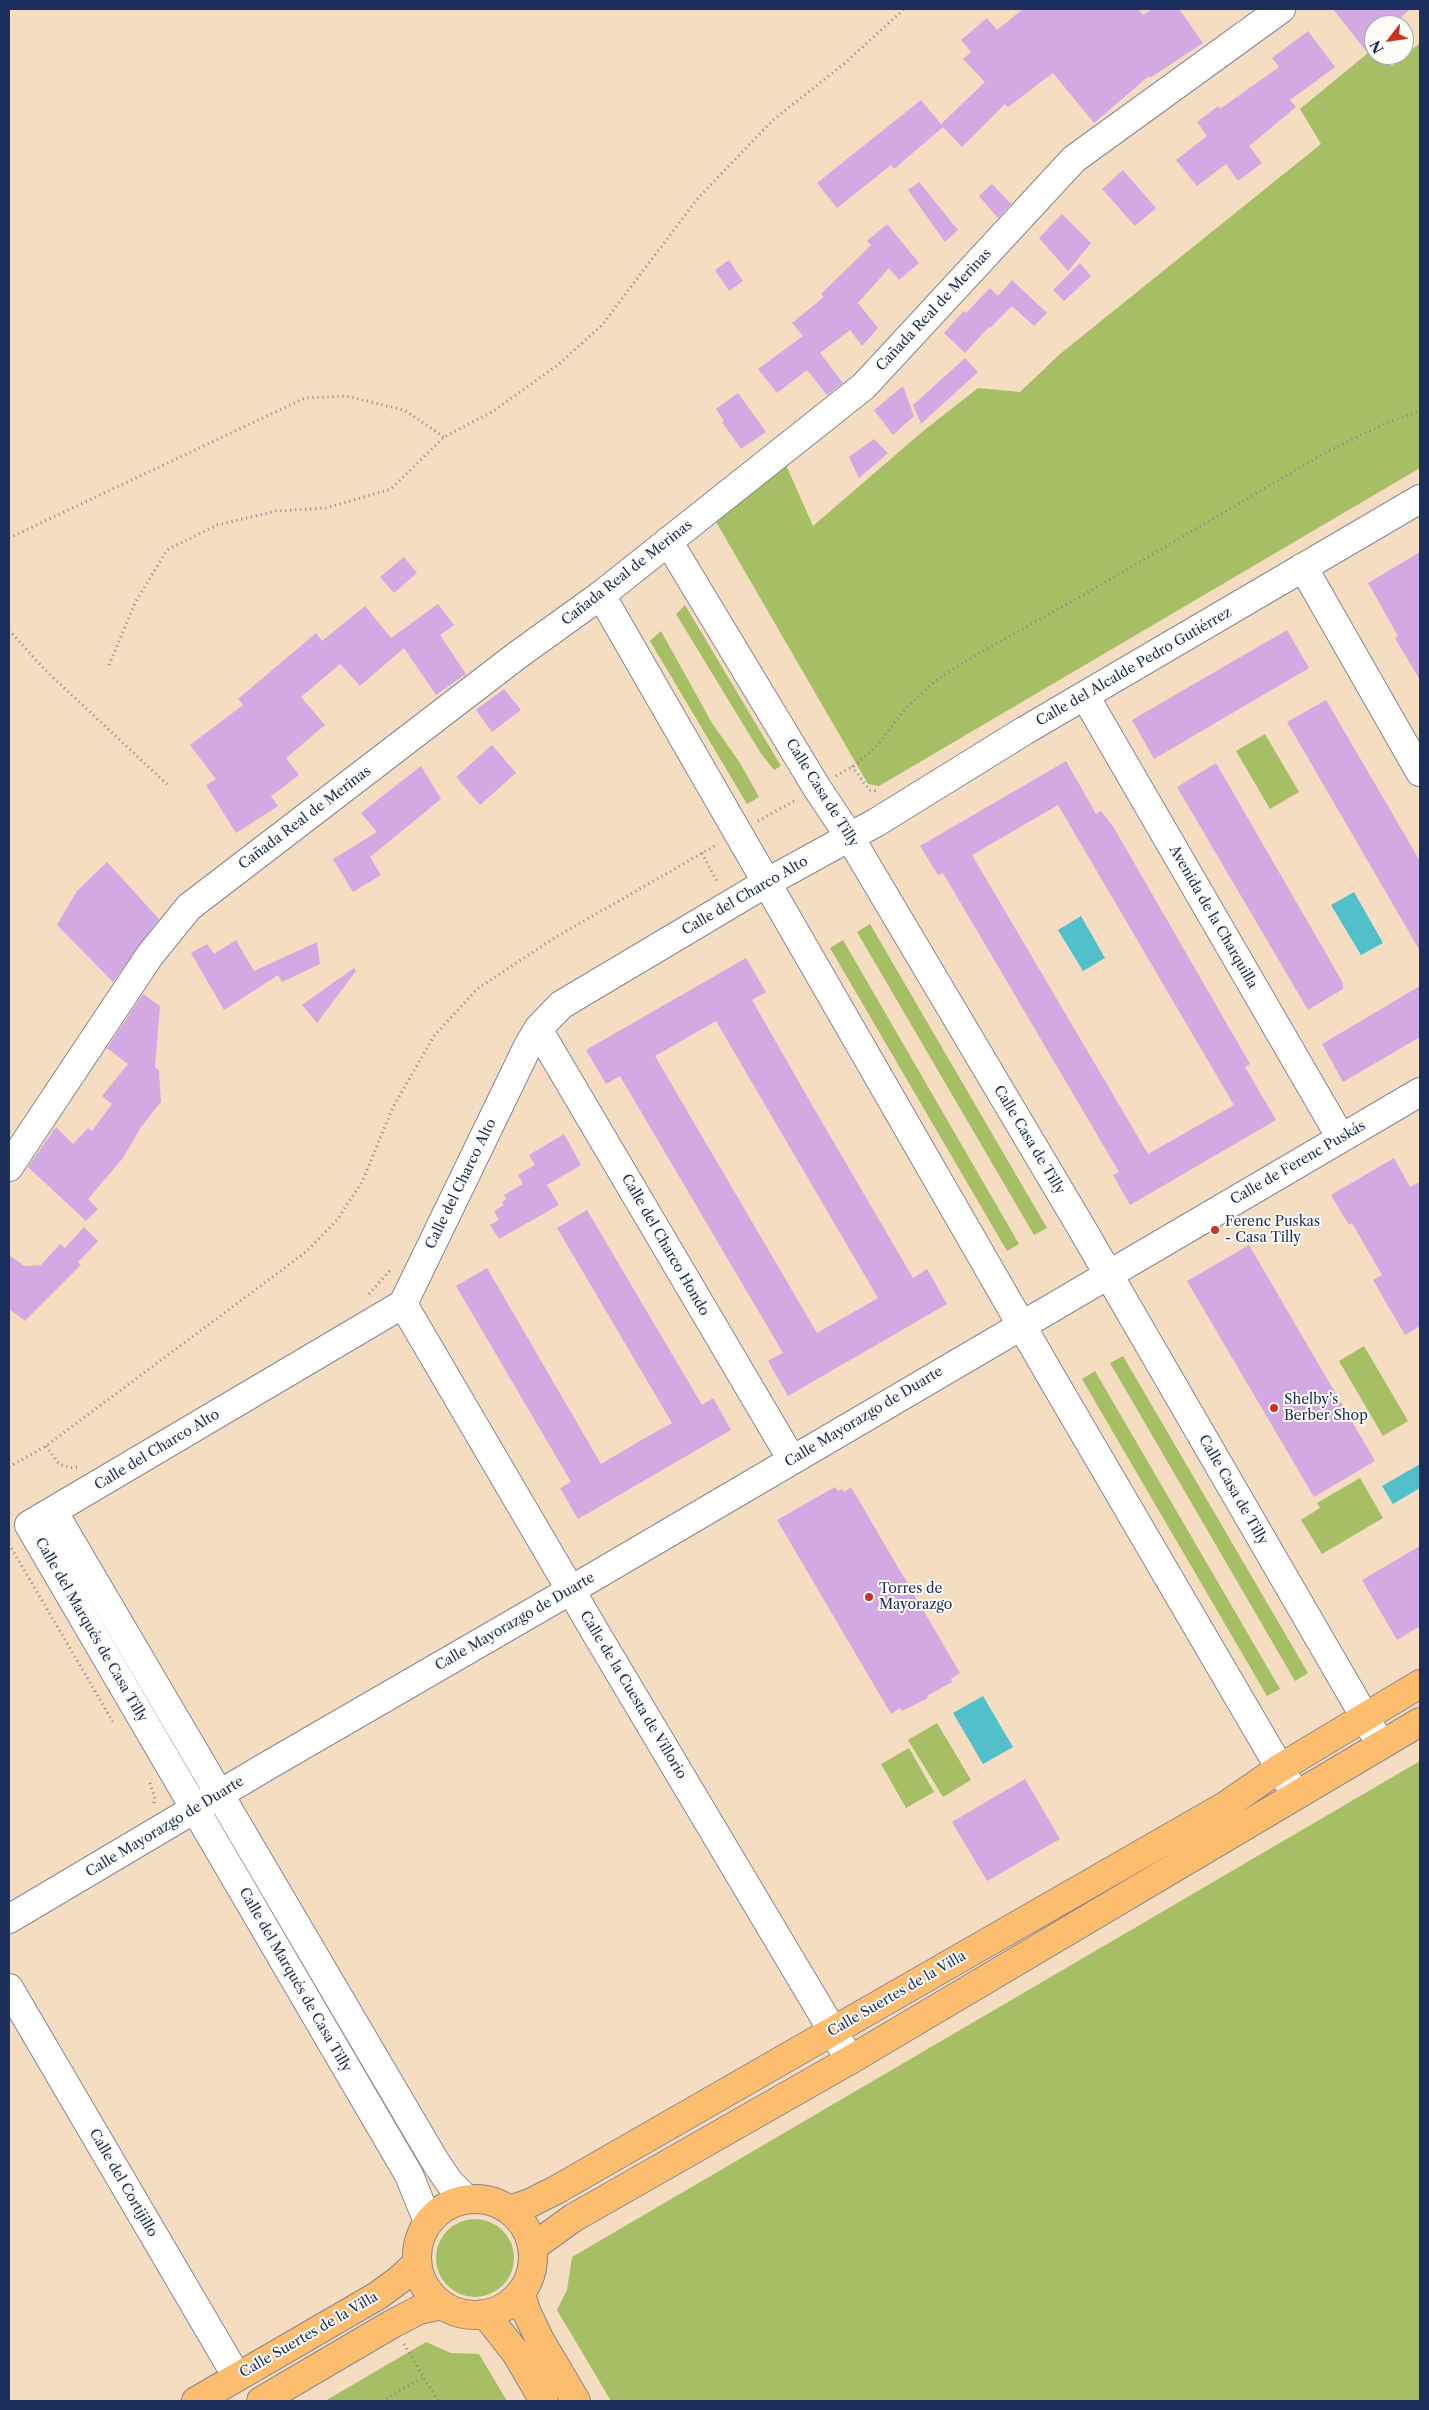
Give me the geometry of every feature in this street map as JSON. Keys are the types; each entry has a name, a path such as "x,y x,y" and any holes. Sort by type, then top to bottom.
{"main road":[{"name":"Calle Suertes de la Villa","path":"510,2210 530,2203 556,2190 1225,1806 1280,1768 1420,1684"},
{"path":"533,2247 572,2218 850,2060 1295,1794 1420,1722"},
{"path":"466,2199 489,2200 510,2210 521,2220 529,2233 533,2247 532,2272 521,2295 511,2304 486,2315 463,2314 442,2305 430,2294 421,2279 417,2263 417,2248 428,2222 445,2207 466,2199"},
{"name":"Calle Suertes de la Villa","path":"196,2401 377,2296 399,2280 417,2263"},
{"path":"521,2295 540,2340 576,2401"},
{"path":"261,2401 392,2324 419,2310 442,2305"},
{"path":"486,2315 516,2353 544,2401"}],"street":[{"name":"Cañada Real de Merinas","path":"9,1166 150,955 189,907 519,654 601,595 864,386 1074,158 1281,9"},
{"name":"Calle del Alcalde Pedro Gutiérrez","path":"849,836 878,822 1085,696 1420,499"},
{"name":"Calle Casa de Tilly","path":"668,541 849,836 1109,1275 1381,1745"},
{"path":"1303,568 1420,772"},
{"path":"601,595 1021,1326 1295,1794"},
{"name":"Avenida de la Charquilla","path":"1085,696 1341,1138"},
{"name":"Calle del Charco Alto","path":"53,1511 403,1304 538,1030 550,1015 574,995 849,836"},
{"name":"Calle del Charco Hondo","path":"538,1030 792,1460"},
{"name":"Calle de Ferenc Puskás","path":"1021,1326 1420,1092"},
{"name":"Calle de la Cuesta de Villorio","path":"403,1304 850,2060"},
{"name":"Calle Mayorazgo de Duarte","path":"9,1919 1021,1326"},
{"name":"Calle del Marqués de Casa Tilly","path":"428,2222 409,2175 29,1525 53,1511 435,2160 449,2182 466,2199"},
{"name":"Calle del Cortijillo","path":"9,1988 237,2377"}],"path":[{"path":"109,665 135,603 167,550 216,525 276,511 326,508 391,489 444,437 492,412 559,364 602,325 698,198 773,120 845,63 904,9"},
{"path":"9,538 305,398 346,396 404,410 444,437"},
{"path":"9,1467 46,1446 298,1258 337,1220 362,1182 393,1107 434,1036 477,989 556,937 818,788 848,769 879,743 905,709 936,681 969,659 1116,576 1330,450 1391,421 1420,411"},
{"path":"9,630 45,670 169,786"},
{"path":"702,853 716,880 716,886 711,890"},
{"path":"362,1301 388,1273 393,1264"},
{"path":"46,1446 59,1464 70,1468 83,1465"},
{"path":"9,1544 116,1726"},
{"path":"145,1775 155,1799 150,1811"},
{"path":"404,2343 438,2401"},
{"path":"382,2401 424,2377"}],"green space":[{"path":"1420,43 1420,468 879,786 868,784 715,520 786,465 813,526 922,432 978,388 1020,392 1060,354 1321,144 1300,109 1364,56 1364,65 1414,65 1414,48"},
{"path":"685,605 781,766 774,770 760,752 676,614"},
{"path":"661,631 712,723 740,763 759,797 747,804 650,641"},
{"path":"1265,734 1299,792 1270,809 1236,751"},
{"path":"870,924 1047,1228 1034,1235 857,932"},
{"path":"843,940 1019,1244 1007,1251 830,948"},
{"path":"1364,1346 1408,1421 1383,1436 1339,1361"},
{"path":"1123,1356 1308,1673 1295,1681 1110,1363"},
{"path":"1095,1371 1280,1689 1267,1696 1082,1379"},
{"path":"1360,1478 1383,1518 1322,1554 1301,1520 1320,1508 1317,1503"},
{"path":"937,1723 971,1780 943,1797 908,1740"},
{"path":"909,1748 934,1792 906,1808 881,1764"},
{"path":"1420,1761 1420,2401 611,2401 557,2310 567,2290 572,2257"},
{"path":"475,2219 490,2222 507,2236 511,2243 514,2258 511,2273 497,2290 490,2294 475,2297 460,2294 443,2280 439,2273 436,2258 439,2243 453,2226 460,2222"},
{"path":"426,2342 451,2353 479,2354 507,2401 325,2401"}],"water":[{"path":"1354,892 1383,943 1361,955 1331,905"},
{"path":"1081,916 1105,958 1083,971 1058,930"},
{"path":"1420,1464 1420,1488 1393,1504 1382,1486"},
{"path":"983,1696 1013,1747 983,1764 953,1713"}],"building":[{"path":"1023,9 1138,9 1143,15 1152,9 1179,9 1203,43 1150,78 1149,76 1094,123 1053,73 1008,107 1005,104 962,147 943,127 894,169 891,165 837,208 817,183 921,100 941,124 985,82 963,59 971,52 961,40 987,18 997,30"},
{"path":"1333,9 1410,9 1404,15 1364,15 1364,48"},
{"path":"1308,31 1335,67 1290,100 1296,107 1249,146 1262,163 1238,181 1226,164 1197,186 1176,160 1207,136 1197,122 1218,106 1220,109 1279,67 1272,58"},
{"path":"1123,170 1156,208 1135,226 1102,189"},
{"path":"919,182 958,230 945,242 908,190"},
{"path":"992,184 1011,204 998,218 979,196"},
{"path":"1062,214 1091,243 1068,271 1039,238"},
{"path":"887,224 919,263 899,280 889,268 858,303 878,328 862,346 850,330 820,353 843,383 827,395 807,370 777,393 758,369 803,336 792,323 824,297 821,294 871,245 867,241"},
{"path":"729,260 743,281 729,291 715,270"},
{"path":"1080,263 1091,276 1064,301 1053,290"},
{"path":"1012,280 1047,313 1034,326 1012,306 965,353 944,333 964,311 966,313 990,288 998,296"},
{"path":"965,358 978,372 921,424 913,405"},
{"path":"903,386 914,416 893,435 874,410"},
{"path":"738,393 766,432 741,449 722,422 724,421 716,409"},
{"path":"874,439 888,453 859,478 849,457"},
{"path":"1420,552 1420,680 1395,638 1398,636 1368,583"},
{"path":"404,557 417,573 394,593 380,577"},
{"path":"438,604 454,625 440,635 466,674 436,695 404,648 360,686 340,664 301,697 325,725 286,758 299,775 271,796 278,806 236,833 206,785 216,779 190,745 243,705 238,699 316,633 322,641 365,606 391,638"},
{"path":"1287,630 1309,668 1154,759 1132,720"},
{"path":"504,689 521,710 492,732 476,710"},
{"path":"1326,700 1420,861 1420,951 1287,722"},
{"path":"492,745 516,773 480,805 456,777"},
{"path":"1066,761 1096,814 1101,811 1114,828 1250,1064 1245,1067 1276,1120 1130,1205 1113,1175 1119,1172 943,873 938,875 920,846","holes":["1058,805 1234,1105 1148,1154 972,855"]},
{"path":"1216,763 1343,983 1343,989 1308,1010 1177,787"},
{"path":"421,766 441,799 370,857 381,875 353,892 333,859 377,832 361,813"},
{"path":"107,862 159,919 113,982 57,925 77,891"},
{"path":"236,940 254,971 317,942 320,964 282,982 278,975 224,1010 191,953 207,944 214,954"},
{"path":"746,958 766,992 752,1000 812,1105 913,1278 927,1269 947,1304 788,1396 768,1361 783,1353 620,1076 606,1084 586,1050","holes":["716,1021 878,1298 817,1333 655,1056"]},
{"path":"354,968 356,971 317,1023 302,1005"},
{"path":"1420,986 1420,1037 1343,1082 1322,1044"},
{"path":"143,994 160,1006 155,1067 159,1071 161,1102 141,1127 123,1158 88,1199 98,1209 86,1221 28,1167 56,1127 73,1144 88,1128 92,1131 112,1104 102,1096 128,1064 107,1048"},
{"path":"564,1134 581,1165 547,1185 559,1205 499,1239 490,1225 499,1220 494,1211 504,1205 502,1202 506,1199 504,1195 523,1184 518,1175 535,1165 529,1155"},
{"path":"1394,1158 1410,1187 1420,1182 1420,1326 1405,1335 1373,1280 1382,1275 1352,1223 1349,1225 1331,1195"},
{"path":"587,1210 702,1405 713,1398 731,1430 578,1519 560,1488 571,1482 456,1286 487,1268 601,1464 672,1423 557,1228"},
{"path":"84,1227 98,1241 78,1262 81,1265 25,1321 9,1309 9,1255 24,1266 41,1265 60,1244 65,1248"},
{"path":"1249,1245 1375,1461 1314,1497 1187,1281"},
{"name":"Torres de Mayorazgo","path":"835,1487 838,1491 842,1489 844,1492 851,1487 960,1673 951,1679 952,1682 927,1696 928,1698 902,1711 900,1708 891,1714 777,1520"},
{"path":"1420,1546 1420,1626 1397,1640 1362,1580"},
{"path":"1025,1779 1060,1839 987,1881 952,1822"}],"place":[{"name":"Ferenc Puskas - Casa Tilly","path":"1215,1230"},
{"name":"Shelby’s Berber Shop","path":"1274,1408"},
{"name":"Torres de Mayorazgo","path":"869,1597"}]}
